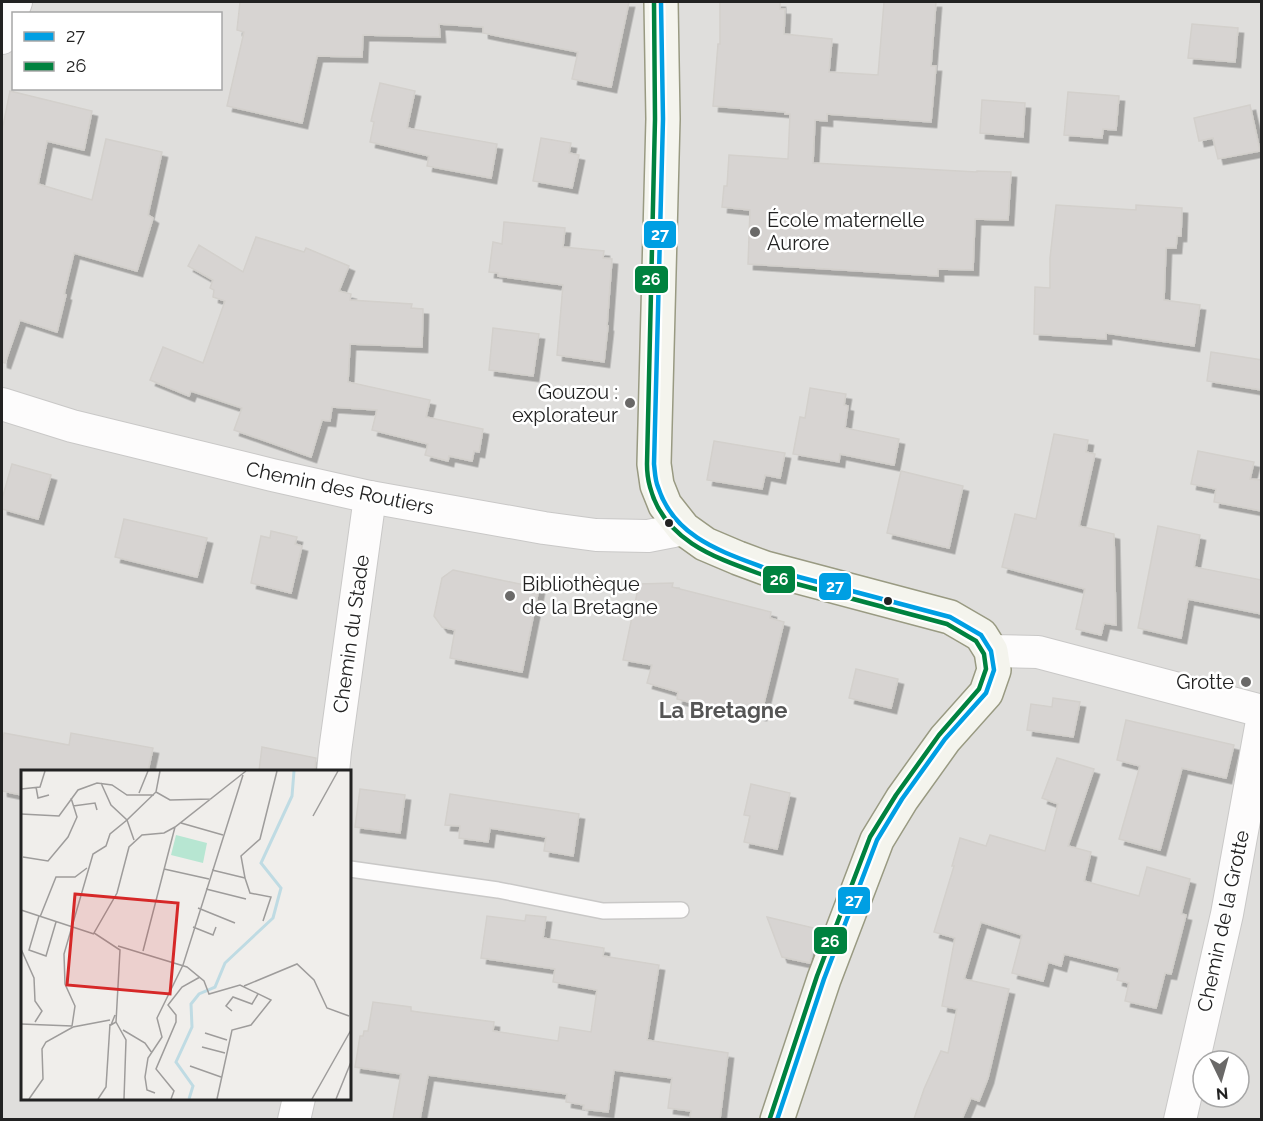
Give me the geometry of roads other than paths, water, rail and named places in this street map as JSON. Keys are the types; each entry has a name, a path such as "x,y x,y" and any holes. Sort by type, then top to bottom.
{"main road":[{"path":"661,2 663,119 654,464 657,485 665,505 684,529 705,544 738,558 765,568 950,617 981,635 991,651 994,670 986,693 945,740 902,799 877,840 824,979 777,1119"}],"street":[{"path":"2,38 12,12"},
{"name":"Chemin des Routiers","path":"2,404 106,434 272,476 370,497 596,535 648,536 684,529"},
{"name":"Chemin du Stade","path":"333,770 370,497"},
{"path":"991,651 1038,652 1262,711"},
{"name":"Chemin de la Grotte","path":"1180,1119 1227,914 1262,721"},
{"path":"294,1119 299,1100"}],"lane":[{"path":"351,869 498,890 603,911 681,910"}],"place":[{"name":"École maternelle Aurore","path":"755,232"},
{"name":"Gouzou : explorateur","path":"630,403"},
{"name":"Bibliothèque de la Bretagne","path":"510,596"},
{"name":"Grotte","path":"1246,682"}],"district":[{"name":"La Bretagne","path":"723,710"}]}
